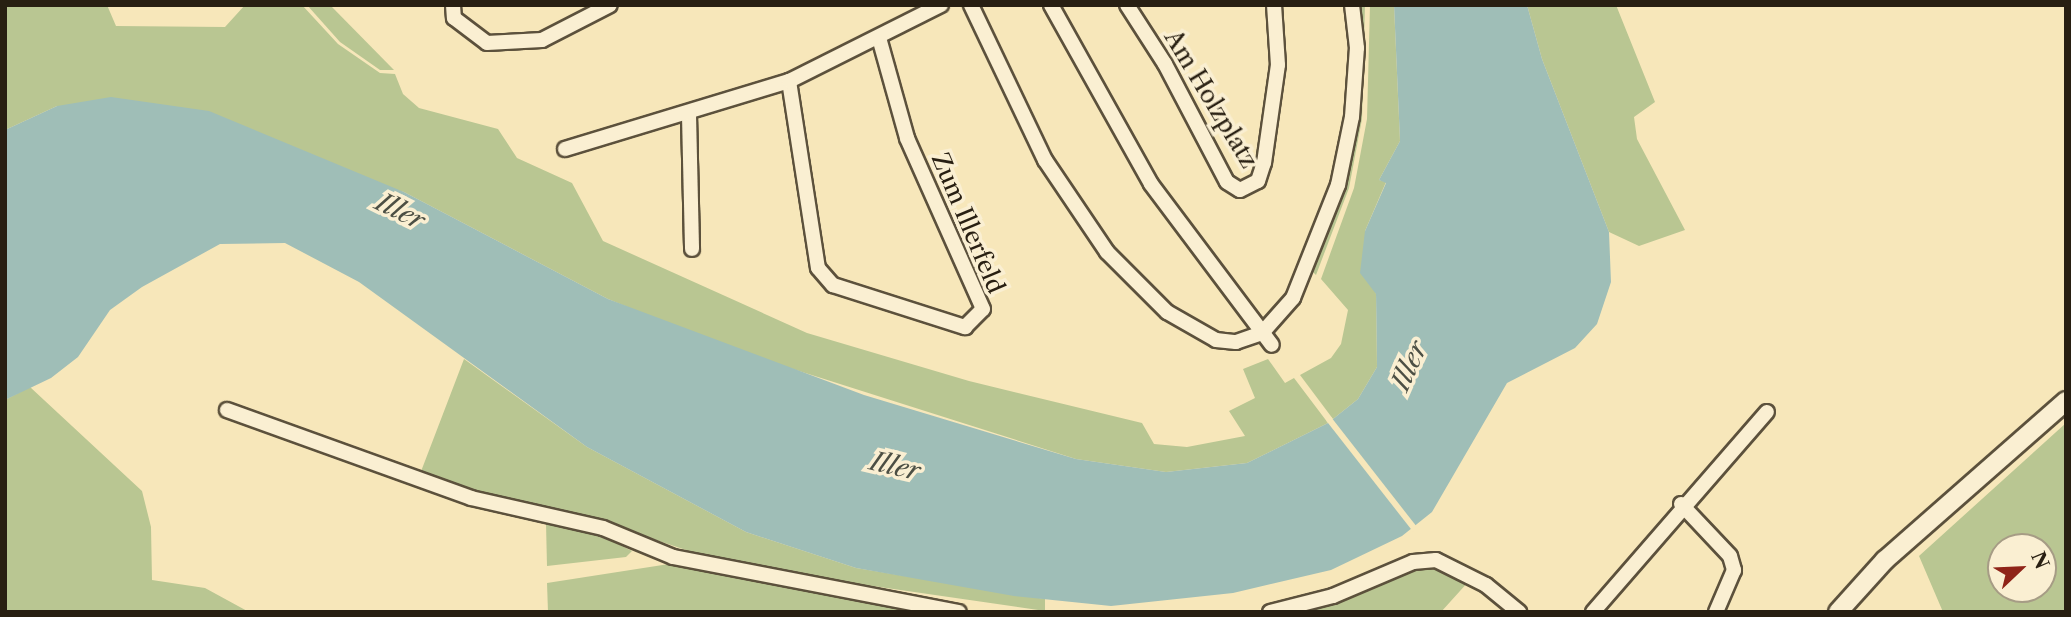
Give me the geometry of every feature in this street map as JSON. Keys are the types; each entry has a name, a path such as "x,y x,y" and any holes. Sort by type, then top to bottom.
{"street":[{"path":"453,5 454,18 488,43 542,40 610,5"},
{"path":"565,149 689,115 789,82 941,5"},
{"path":"971,5 1045,160 1107,252 1167,312 1216,340 1236,342 1262,333 1293,298 1338,185 1352,117 1357,48 1352,5"},
{"path":"1051,5 1151,184 1272,345"},
{"name":"Am Holzplatz","path":"1127,5 1165,64 1227,182 1240,190 1258,181 1264,163 1278,65 1274,5"},
{"name":"Zum Illerfeld","path":"789,82 818,268 833,285 965,327 983,309 907,138 879,38"},
{"path":"689,115 692,249"},
{"path":"1838,612 1885,560 2066,401"},
{"path":"227,410 471,498 603,528 673,557 959,612"},
{"path":"1593,612 1681,504 1767,412"},
{"path":"1681,504 1730,556 1734,570 1716,612"},
{"path":"1270,612 1333,596 1413,562 1436,560 1486,585 1519,612"}],"green space":[{"path":"5,5 107,5 116,26 225,27 245,5 302,5 338,44 380,73 395,74 403,94 419,108 498,129 517,158 572,183 603,241 807,333 969,381 1142,423 1154,444 1187,447 1245,436 1229,411 1255,398 1243,369 1268,359 1285,383 1294,378 1328,423 1247,463 1166,472 1076,459 727,348 608,299 404,192 57,106 5,130"},
{"path":"307,5 330,5 394,70 380,70 340,42"},
{"path":"1356,5 1365,5 1362,119 1349,188 1316,275 1311,270 1341,187"},
{"path":"1370,5 1394,5 1400,141 1379,180 1386,182 1365,231 1376,294 1377,367 1358,399 1333,419 1300,375 1331,358 1341,344 1348,310 1321,279 1354,188 1367,119"},
{"path":"1527,5 1616,5 1655,102 1634,117 1637,139 1685,230 1639,246 1609,232 1542,59"},
{"path":"464,359 587,447 746,532 856,568 1045,599 1045,611 734,566 605,523 472,493 420,474"},
{"path":"30,387 142,491 151,527 152,580 205,588 249,612 5,612 5,400"},
{"path":"2066,423 2066,612 1943,612 1919,556"},
{"path":"546,523 600,535 632,551 626,557 547,566"},
{"path":"669,564 949,612 548,612 547,583"},
{"path":"1433,566 1469,581 1441,612 1288,612 1330,602 1409,569"}],"water":[{"name":"Iller","path":"1394,5 1527,5 1542,59 1609,232 1611,282 1597,324 1575,348 1507,383 1432,512 1402,536 1331,570 1233,593 1111,606 1014,596 856,568 746,532 587,447 359,282 285,243 220,244 142,287 110,310 78,357 51,378 5,400 5,130 57,106 111,97 209,111 404,192 608,299 864,395 1076,459 1166,472 1247,463 1328,423 1358,399 1377,367 1376,294 1360,273 1365,231 1386,183 1379,180 1400,141"}],"pier":[{"path":"1331,417 1418,528 1413,532 1326,421"}]}
